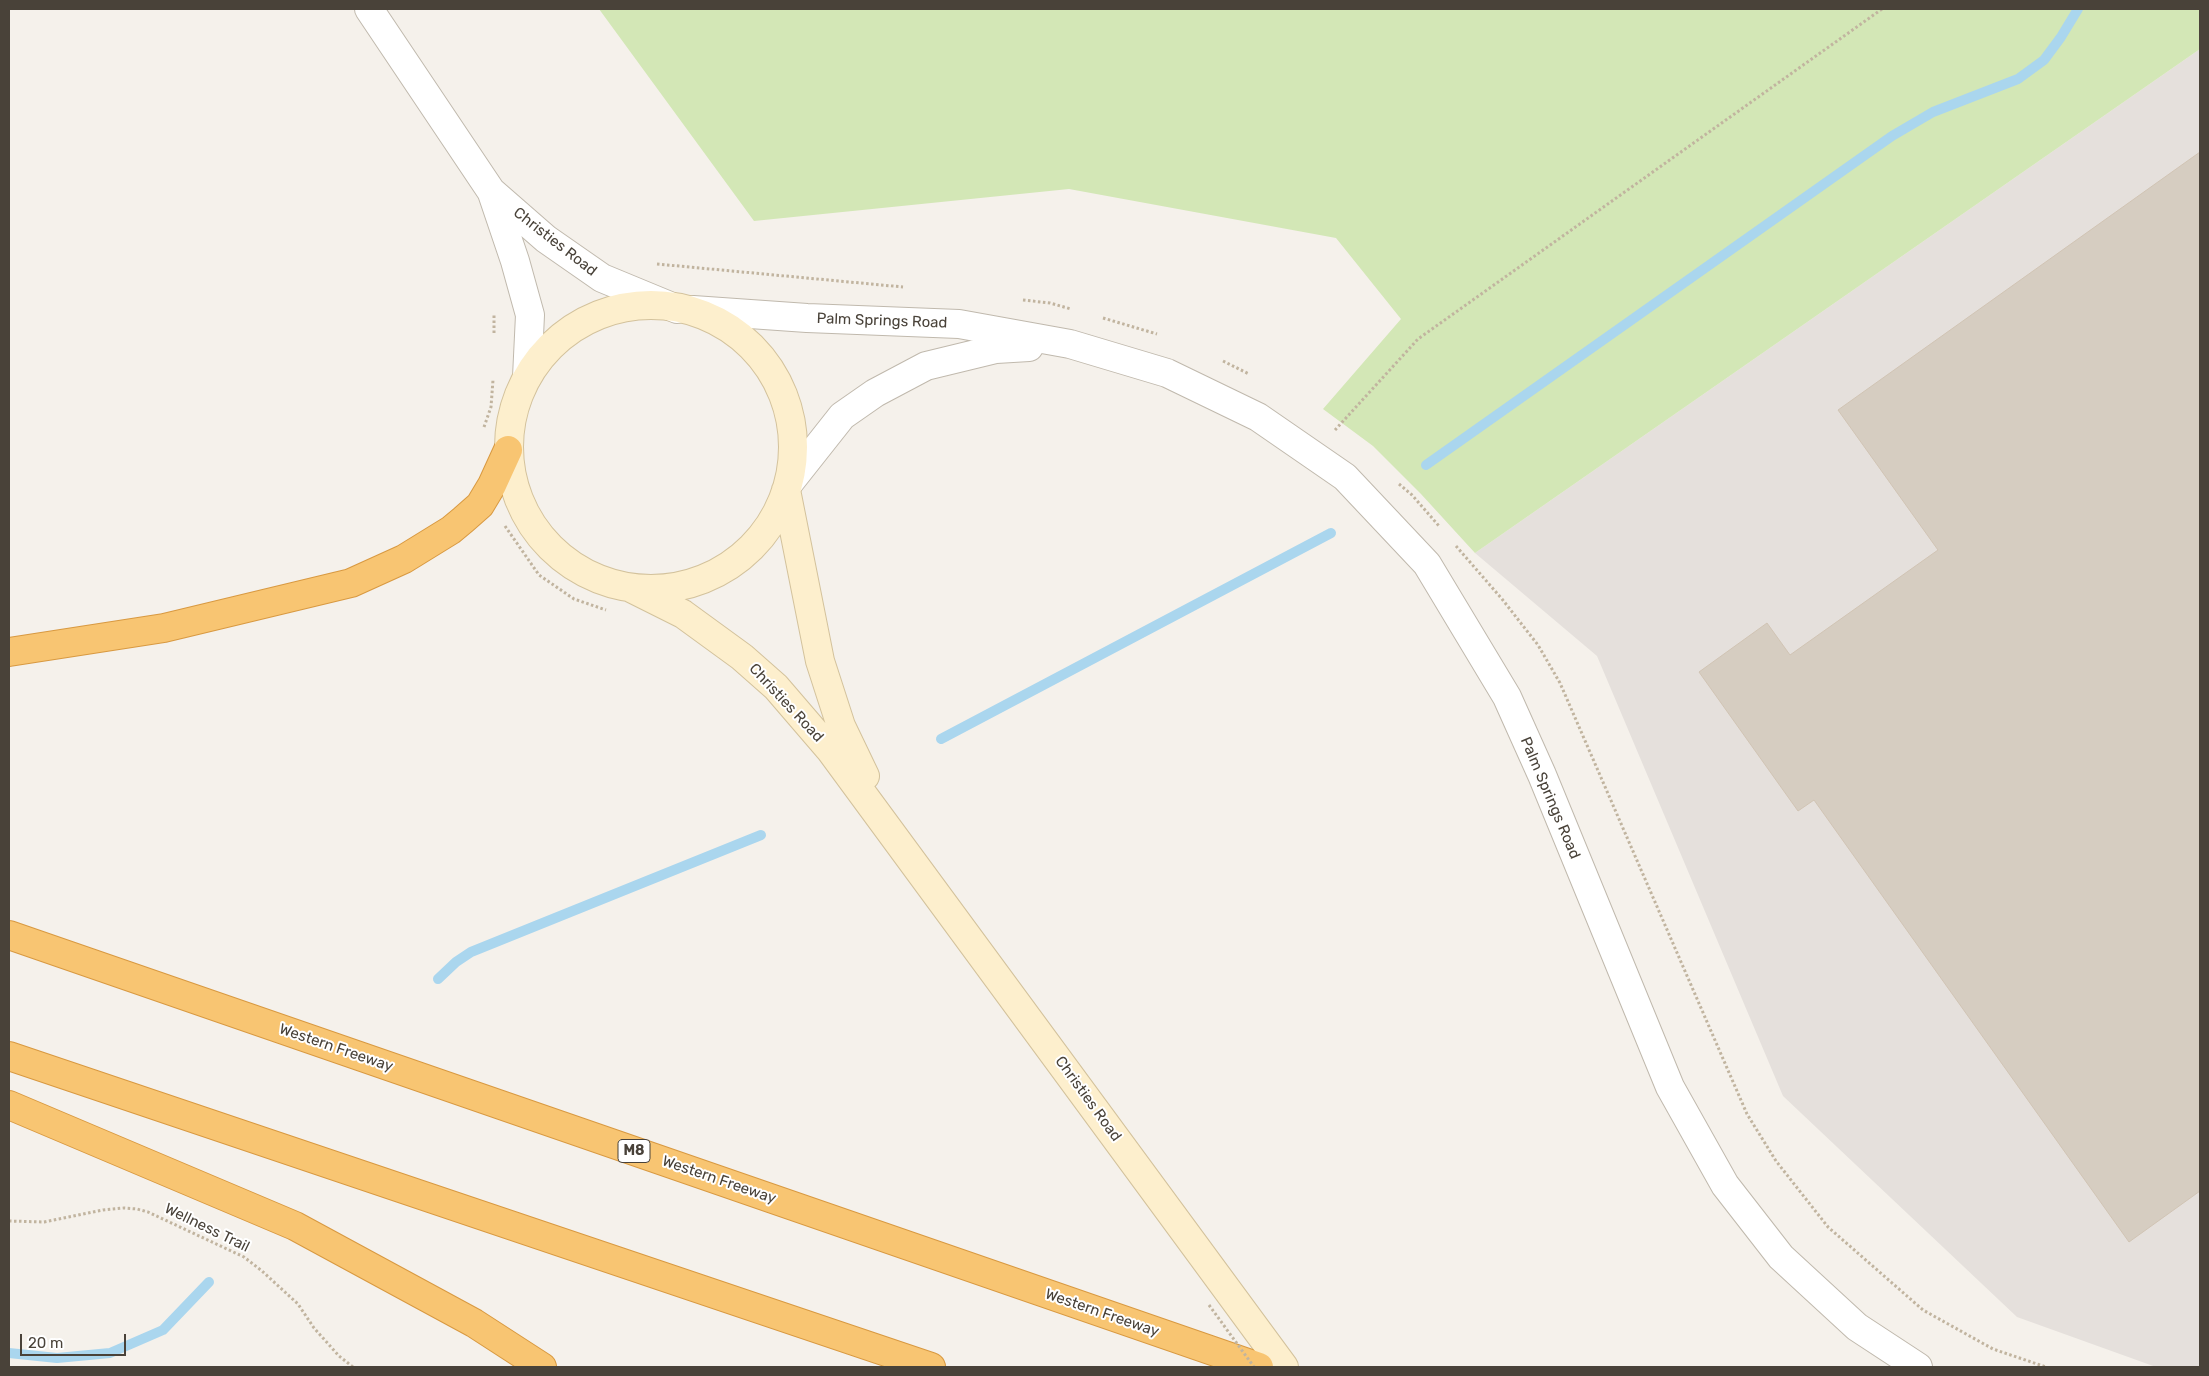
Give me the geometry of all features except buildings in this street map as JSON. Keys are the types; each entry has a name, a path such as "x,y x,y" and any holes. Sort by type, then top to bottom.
{"highway":[{"path":"9,652 164,628 351,584 404,559 452,530 480,505 492,485 508,450"},
{"name":"Western Freeway","path":"9,935 1259,1367"},
{"path":"9,1056 931,1367"},
{"path":"9,1105 295,1226 474,1323 542,1367"}],"main road":[{"path":"645,304 685,309 732,329 763,359 784,397 793,440 787,486 772,521 746,553 711,576 672,588 631,588 592,577 558,556 532,526 515,490 508,450 512,412 527,377 557,339 598,314 645,304"},
{"name":"Christies Road","path":"787,486 820,661 841,726 891,830"},
{"name":"Christies Road","path":"631,588 683,614 718,638 776,687 831,751 891,830 1284,1367"}],"street":[{"name":"Christies Road","path":"369,9 492,191 546,239 602,278 685,309"},
{"name":"Christies Road","path":"492,191 530,315 527,377"},
{"name":"Palm Springs Road","path":"685,309 806,318 958,324 1070,344 1167,373 1258,417 1345,477 1427,564 1507,697 1542,775 1670,1087 1725,1185 1781,1257 1857,1327 1918,1367"},
{"name":"Palm Springs Road","path":"787,486 842,416 875,394 926,366 996,349 1070,344"}],"path":[{"path":"1335,430 1418,339 1882,9"},
{"path":"494,313 494,342"},
{"path":"482,431 491,407 493,379"},
{"path":"504,525 539,575 574,599 615,613"},
{"path":"1538,645 1560,683 1747,1114 1776,1160 1828,1227 1923,1310 1993,1349 2046,1367"},
{"name":"Wellness Trail","path":"9,1221 44,1222 103,1210 124,1208 148,1212 244,1257 298,1304 314,1328 339,1356 353,1367"},
{"path":"1203,1297 1254,1367"}],"shaded area":[{"path":"2200,49 2200,1367 2156,1367 2017,1317 1783,1096 1597,656 1475,553"}],"green space":[{"path":"599,9 2200,9 2200,49 1475,553 1421,494 1373,446 1323,409 1401,319 1336,238 1069,189 754,221"}],"waterway":[{"path":"1426,465 1892,136 1933,112 2018,79 2044,60 2078,9"},
{"path":"941,739 1331,533"},
{"path":"438,979 456,962 471,952 761,835"},
{"path":"9,1353 57,1358 110,1353 163,1330 209,1282"}]}
